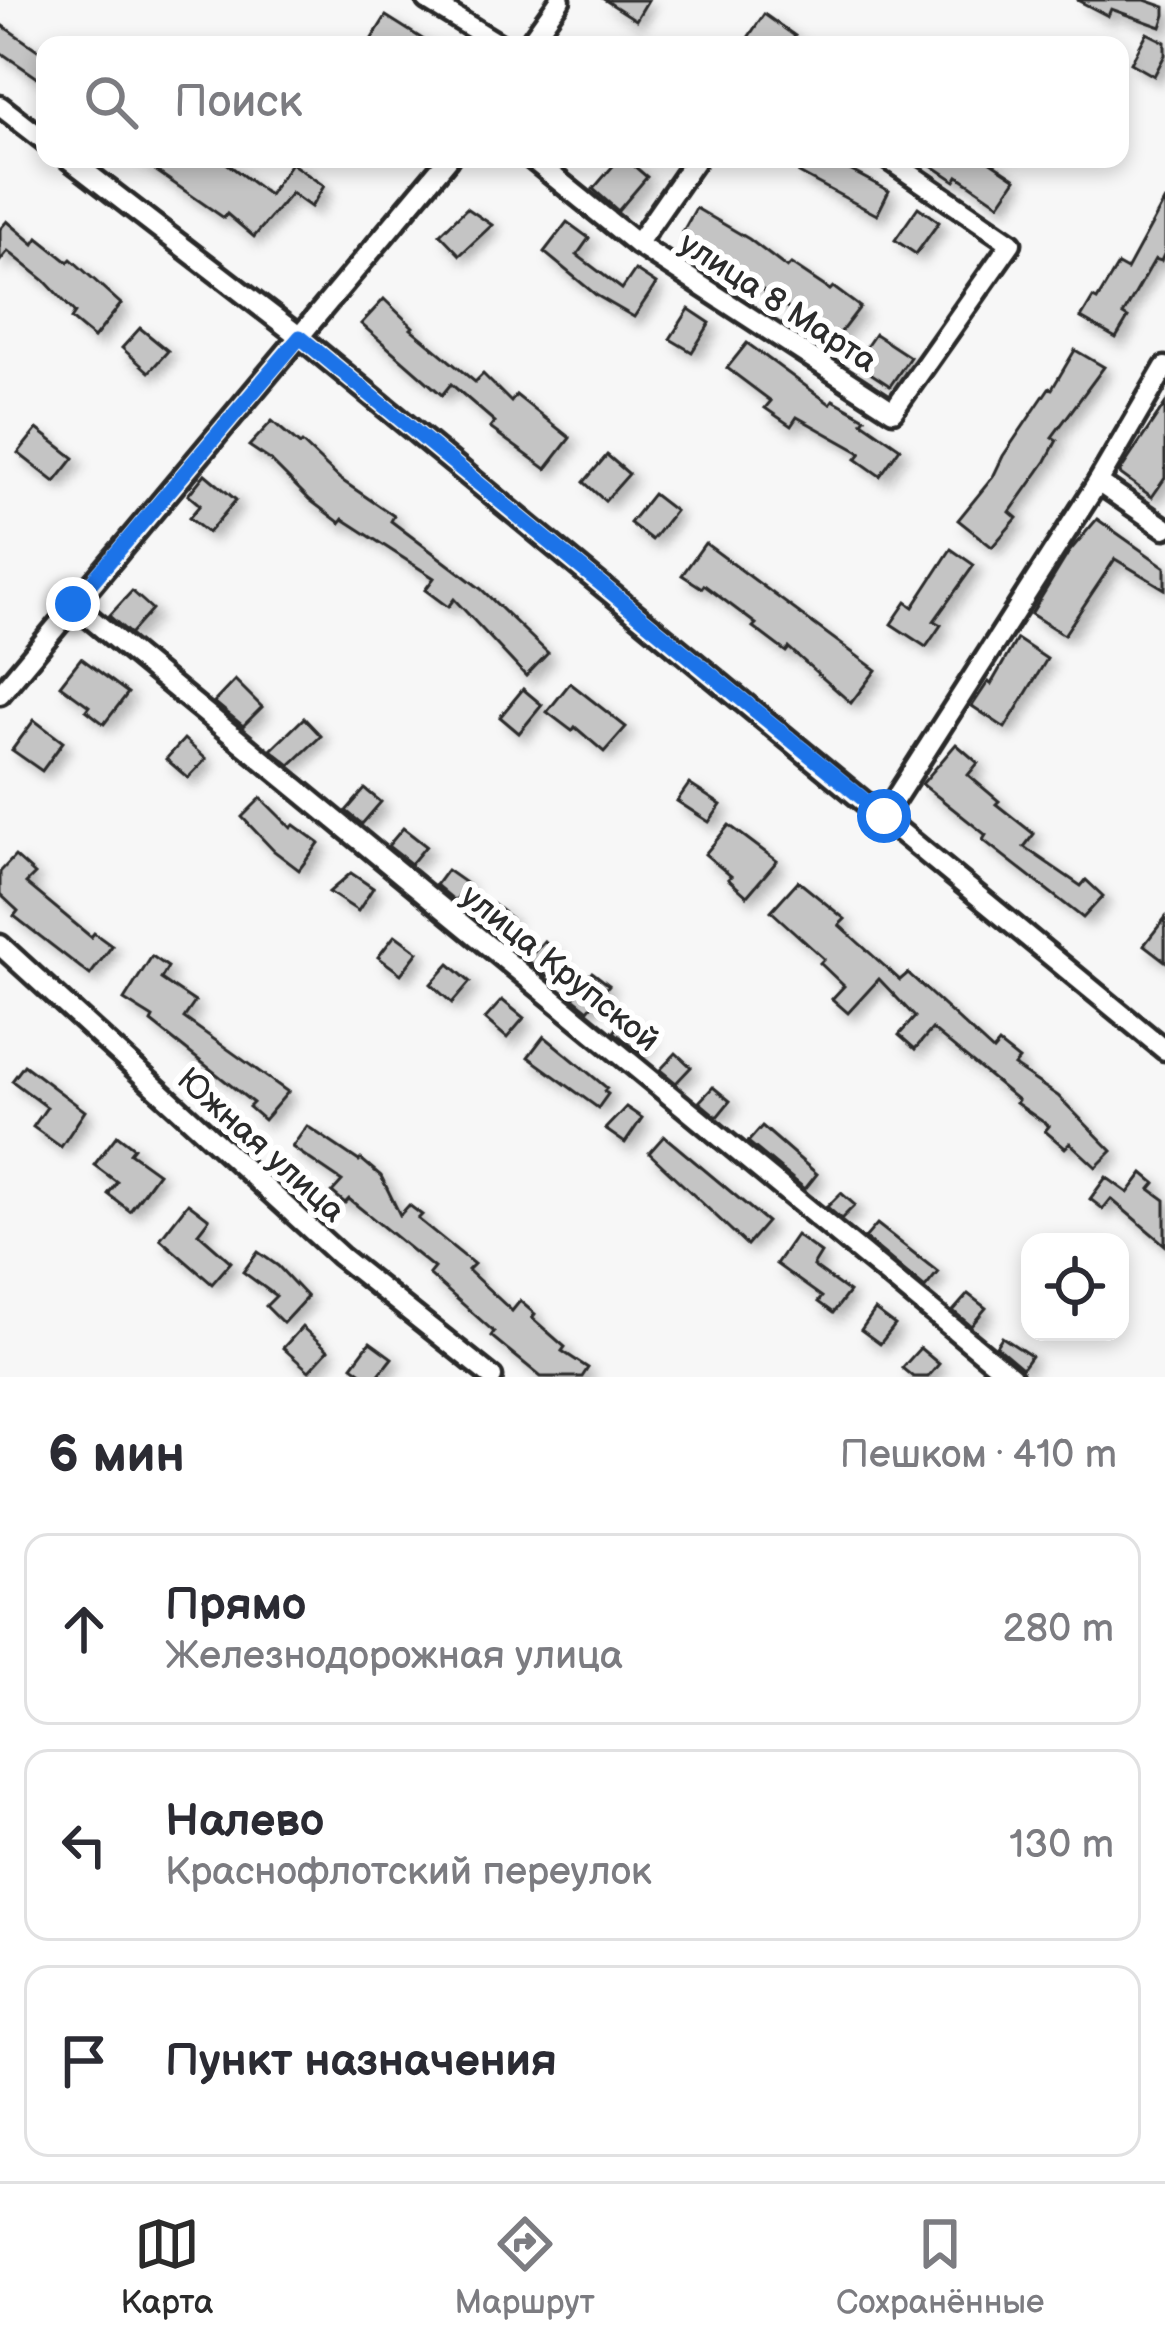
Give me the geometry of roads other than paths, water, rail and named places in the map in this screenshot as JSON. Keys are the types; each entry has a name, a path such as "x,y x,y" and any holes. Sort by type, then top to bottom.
{"street":[{"path":"427,0 485,36"},
{"path":"534,36 560,0"},
{"path":"0,106 36,133"},
{"path":"81,168 300,337 1165,1051"},
{"path":"0,694 441,168"},
{"name":"улица 8 Марта","path":"543,168 637,244 893,411 1011,243 902,168"},
{"name":"улица 8 Марта","path":"637,244 690,168"},
{"path":"884,816 1098,482 1165,367"},
{"path":"1098,482 1165,528"},
{"name":"улица Крупской","path":"73,604 1012,1377"},
{"name":"Южная улица","path":"0,945 340,1256 492,1377"}]}
